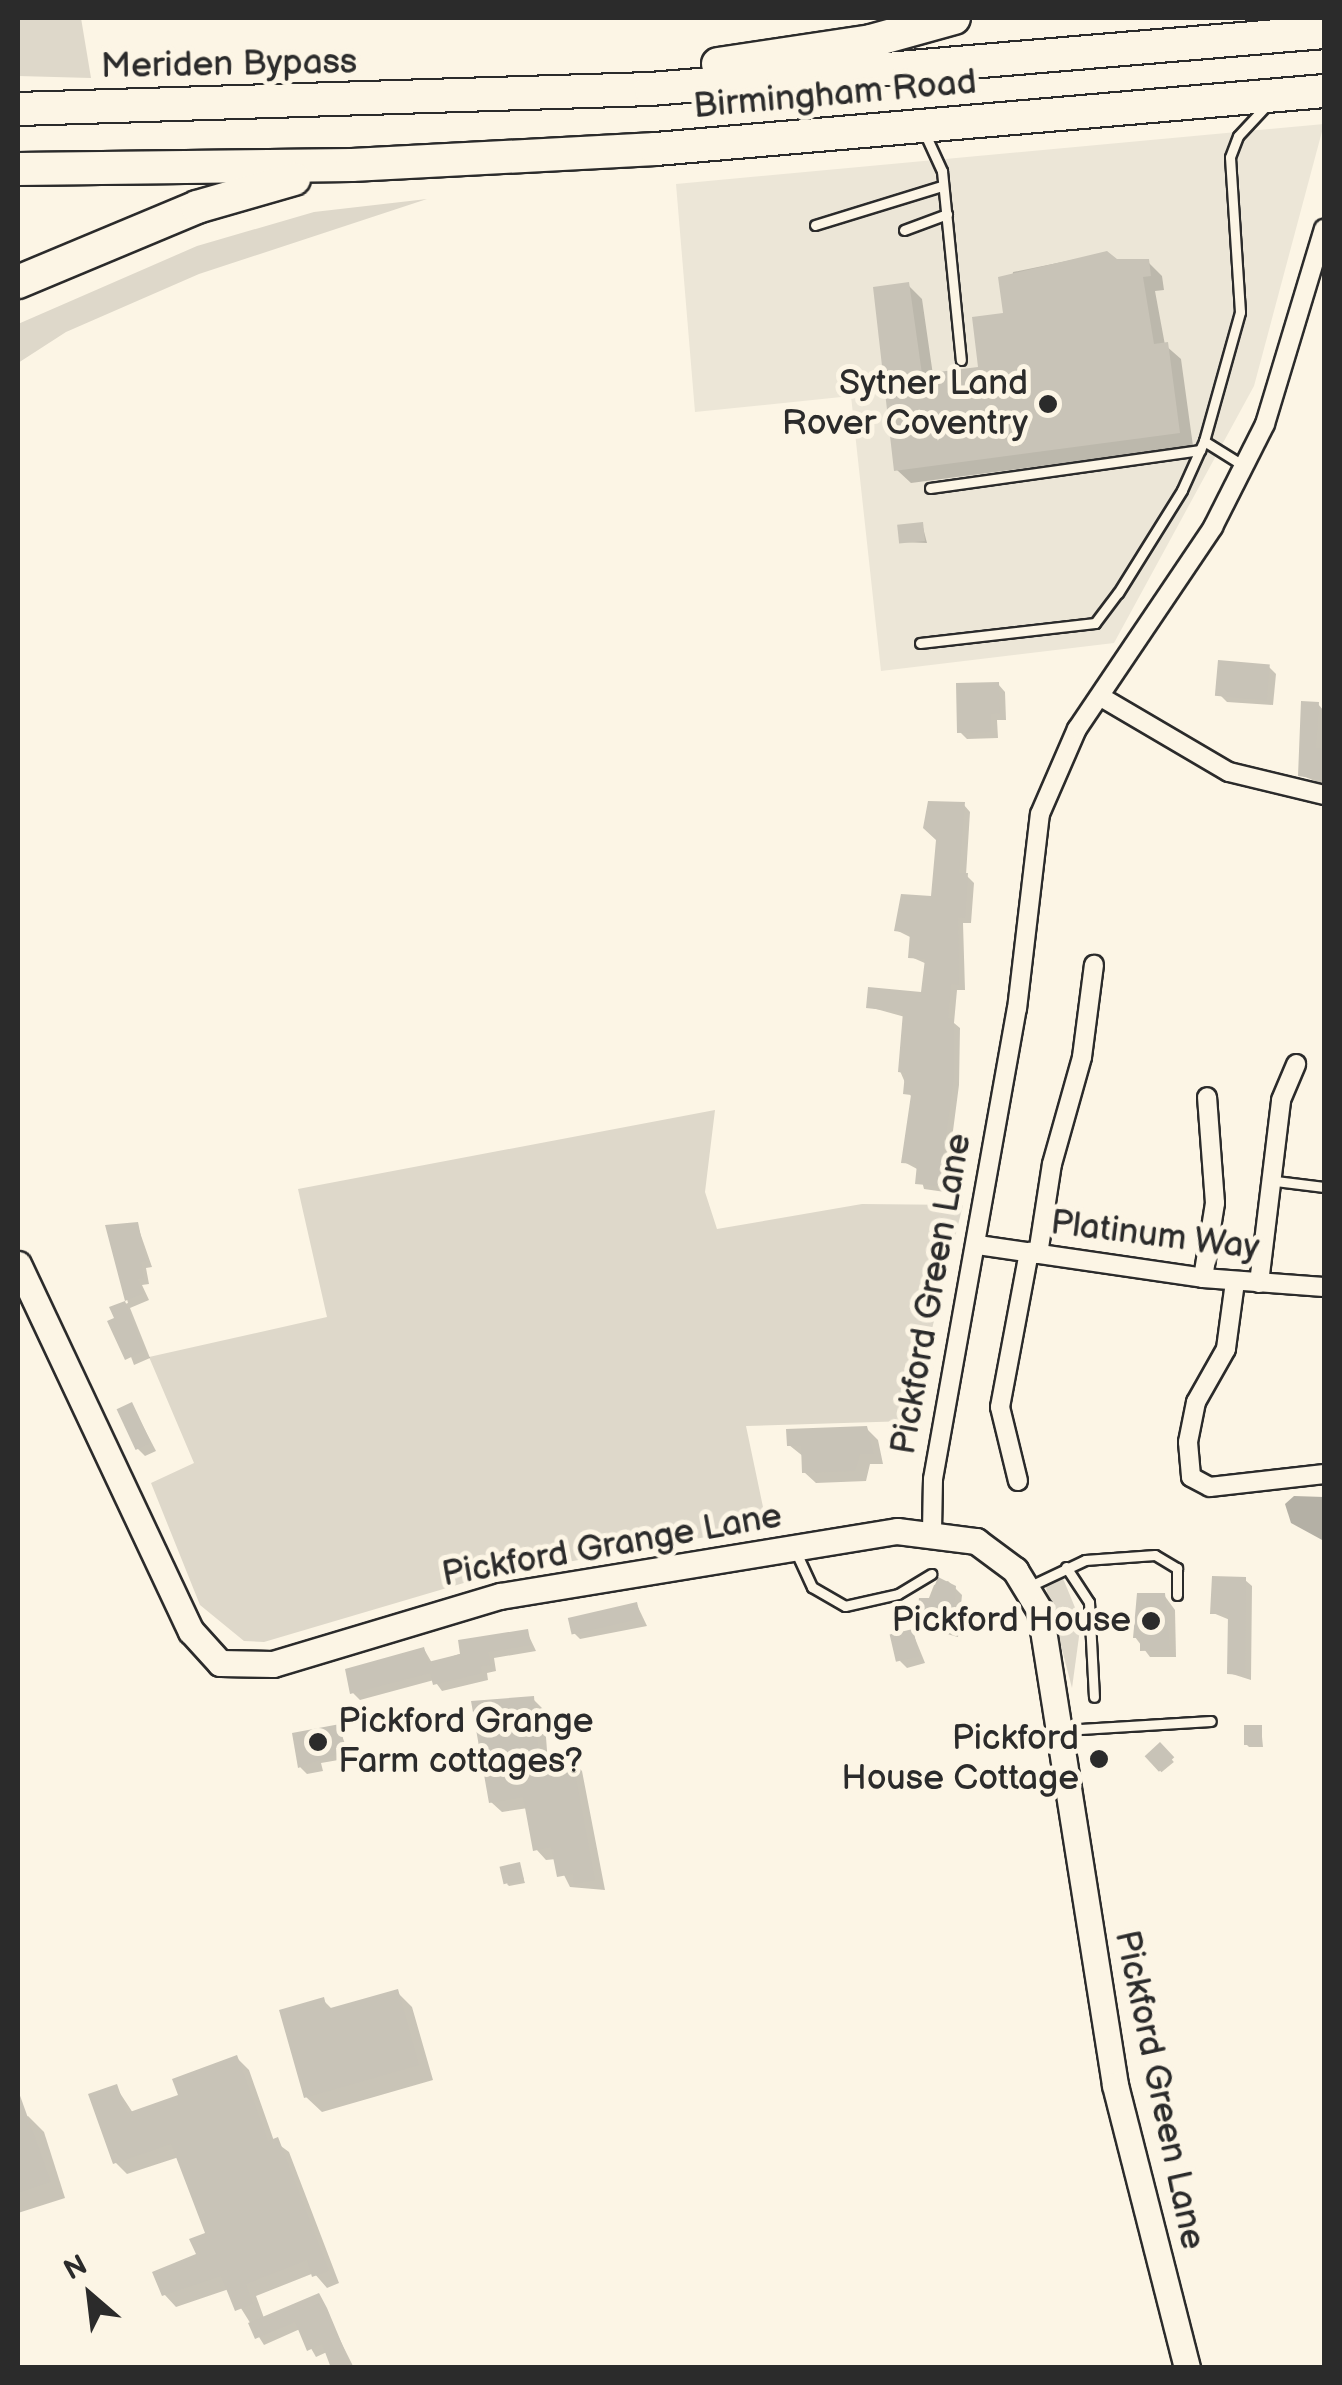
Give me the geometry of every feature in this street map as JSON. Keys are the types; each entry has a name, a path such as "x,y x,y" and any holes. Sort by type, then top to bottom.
{"highway":[{"path":"496,97 872,41 954,18"},
{"name":"Birmingham Road","path":"442,100 1324,32"},
{"name":"Birmingham Road","path":"352,164 920,130 1324,91"},
{"name":"Meriden Bypass","path":"18,109 442,100"},
{"path":"18,169 352,164"},
{"path":"18,282 197,207 352,164"}],"street":[{"name":"Pickford Green Lane","path":"1187,2368 1115,2085 1040,1611 1027,1587 976,1540 932,1531 936,1462 978,1245 1017,1009 1040,814 1060,760 1213,528 1265,424 1324,229"},
{"path":"1101,697 1230,772 1324,794"},
{"path":"1018,1481 1000,1407 1052,1164 1082,1057 1094,964"},
{"path":"1259,1283 1276,1181 1282,1100 1296,1064"},
{"path":"1203,1278 1215,1203 1207,1097"},
{"name":"Platinum Way","path":"978,1245 1235,1282 1324,1287"},
{"name":"Pickford Grange Lane","path":"18,1264 191,1630 220,1663 274,1664 500,1596 794,1548 932,1531"},
{"path":"1235,1282 1226,1349 1196,1402 1188,1442 1191,1478 1210,1487 1324,1474"}],"lane":[{"path":"920,643 1095,623 1182,490 1202,446 1240,312 1230,167 1238,136 1274,97"},
{"path":"920,130 932,138 947,214 961,360"},
{"path":"815,225 942,186"},
{"path":"904,230 947,214"},
{"path":"930,488 1202,446 1244,466"},
{"path":"1276,1181 1324,1187"},
{"path":"794,1548 812,1586 845,1606 898,1594 930,1574"},
{"path":"1027,1587 1066,1567 1116,1554 1155,1555 1177,1568 1177,1595"},
{"path":"1066,1567 1089,1602 1094,1696"},
{"path":"1059,1730 1210,1720"}],"shaded area":[{"path":"18,18 81,18 91,78 18,76"},
{"name":"Sytner Land Rover Coventry","path":"1324,124 1254,386 1114,643 881,671 851,396 695,412 676,184"},
{"path":"427,199 199,274 66,332 18,363 18,324 197,246 314,212"},
{"path":"715,1110 705,1192 717,1229 862,1204 963,1205 909,1421 746,1426 767,1526 484,1577 264,1642 244,1641 200,1605 151,1483 194,1463 149,1357 327,1317 298,1189"},
{"path":"1294,1496 1324,1497 1324,1541 1291,1523 1285,1504"},
{"path":"1062,1576 1081,1622 1072,1688 1045,1584"}],"building":[{"path":"1107,251 1117,259 1149,259 1151,276 1143,277 1154,344 1168,342 1180,433 894,471 873,287 909,282 922,374 978,367 972,317 1003,313 998,277"},
{"path":"923,522 925,541 899,544 897,525"},
{"path":"1218,660 1270,665 1267,700 1215,696"},
{"path":"999,682 1000,713 991,714 991,732 957,733 956,683"},
{"path":"1301,701 1319,702 1316,748 1324,749 1324,780 1298,776"},
{"path":"928,801 965,802 959,873 968,873 965,918 958,917 959,985 951,984 948,1018 954,1019 954,1077 939,1186 915,1184 917,1164 901,1163 911,1095 903,1094 905,1073 898,1072 903,1012 866,1008 868,987 921,992 925,959 908,958 910,933 894,931 901,894 931,896 936,840 923,828"},
{"path":"138,1222 146,1261 141,1262 144,1278 138,1279 144,1293 125,1301 105,1225"},
{"path":"125,1301 144,1351 125,1360 107,1321 114,1318 109,1307"},
{"path":"132,1402 151,1443 136,1450 117,1409"},
{"path":"867,1426 874,1454 860,1454 855,1471 802,1473 801,1446 787,1446 786,1429"},
{"path":"1212,1576 1246,1577 1245,1675 1227,1674 1228,1614 1210,1614"},
{"path":"938,1577 956,1586 952,1631 916,1627 919,1598 930,1598"},
{"name":"Pickford House","path":"1137,1593 1165,1593 1170,1650 1140,1651 1140,1638 1133,1638"},
{"path":"637,1602 641,1619 572,1635 568,1618"},
{"path":"528,1629 531,1645 488,1652 491,1665 481,1666 482,1673 433,1685 430,1673 350,1694 345,1669 424,1647 428,1662 460,1654 458,1640"},
{"path":"913,1629 919,1656 896,1662 890,1634"},
{"path":"534,1696 539,1763 572,1757 595,1880 574,1884 573,1874 557,1877 551,1847 533,1851 523,1797 489,1803 471,1701"},
{"name":"Pickford Grange Farm cottages?","path":"340,1724 345,1751 298,1768 292,1733"},
{"path":"1244,1725 1262,1725 1262,1745 1244,1745"},
{"path":"1160,1742 1174,1757 1159,1772 1145,1756"},
{"path":"520,1862 524,1880 504,1884 500,1867"},
{"path":"398,1989 419,2065 304,2098 279,2010 324,1997 327,2009"},
{"path":"237,2055 268,2141 278,2137 329,2271 312,2277 307,2260 246,2284 253,2304 235,2311 221,2276 162,2296 152,2272 196,2254 189,2239 205,2233 171,2144 113,2164 88,2094 117,2084 127,2113 178,2095 172,2079"},
{"path":"18,2090 51,2182 18,2193"},
{"path":"319,2293 352,2368 331,2368 322,2344 307,2351 295,2322 255,2339 248,2323"}],"place":[{"name":"Sytner Land Rover Coventry","path":"1048,404"},
{"name":"Pickford House","path":"1151,1621"},
{"name":"Pickford Grange Farm cottages?","path":"318,1742"},
{"name":"Pickford House Cottage","path":"1099,1759"}]}
